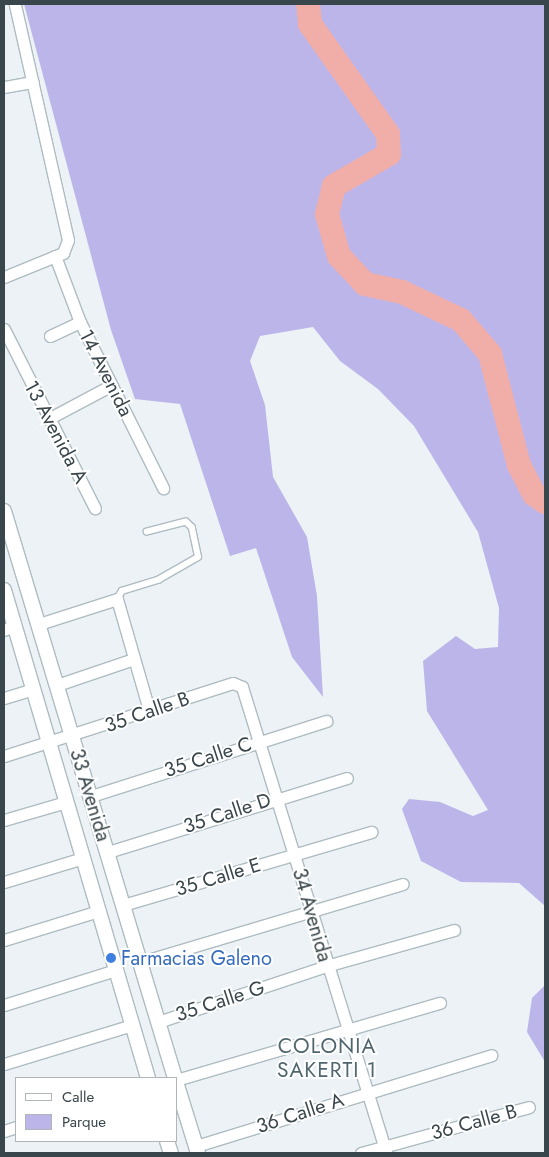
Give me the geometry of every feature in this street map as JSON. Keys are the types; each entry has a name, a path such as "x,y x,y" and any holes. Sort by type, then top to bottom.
{"street":[{"path":"4,277 55,256 67,248 68,240 15,4"},
{"path":"4,87 33,82"},
{"name":"14 Avenida","path":"55,256 80,322 163,488"},
{"path":"50,336 80,322"},
{"name":"13 Avenida A","path":"4,329 48,419 95,508"},
{"path":"48,419 112,385"},
{"name":"33 Avenida","path":"4,511 175,1077"},
{"name":"33 Avenida","path":"4,590 9,628 33,689 148,1077"},
{"path":"39,624 117,599 150,710"},
{"path":"57,685 134,660"},
{"name":"35 Calle B","path":"4,756 73,737 233,683"},
{"name":"34 Avenida","path":"233,683 244,690 326,966 348,1028 385,1150"},
{"path":"4,698 33,689"},
{"name":"35 Calle C","path":"91,796 258,740 326,721"},
{"name":"35 Calle D","path":"108,852 276,797 347,778"},
{"path":"4,820 66,802"},
{"name":"35 Calle E","path":"123,905 371,832"},
{"path":"4,882 83,858"},
{"path":"141,962 310,909 403,884"},
{"path":"4,940 98,912"},
{"name":"35 Calle G","path":"158,1022 326,966 454,930"},
{"path":"4,1005 116,970"},
{"path":"178,1079 348,1028 440,1003"},
{"path":"4,1064 132,1025"},
{"name":"36 Calle A","path":"197,1150 366,1091 491,1055"},
{"name":"33 Avenida","path":"178,1087 197,1150"},
{"name":"36 Calle B","path":"361,1153 385,1150 528,1107"}],"lane":[{"path":"117,599 122,592 163,578 198,557 192,528 186,522 147,532"}],"green space":[{"path":"24,4 545,4 545,906 519,883 461,882 421,861 402,809 409,799 440,802 473,816 488,810 427,711 423,661 456,636 475,649 498,647 499,608 478,532 414,426 378,389 340,361 313,327 260,336 250,361 265,405 273,477 307,537 317,596 323,697 292,657 256,548 230,556 180,404 135,399 111,330"},
{"path":"545,985 545,1062 527,1032 532,998"}],"waterway":[{"path":"308,4 310,24 388,134 389,154 334,186 327,214 339,256 365,284 402,292 461,320 490,354 519,465 534,494 545,502"}],"place":[{"name":"Farmacias Galeno","path":"111,958"}],"district":[{"name":"COLONIA SAKERTI 1","path":"327,1058"}]}
